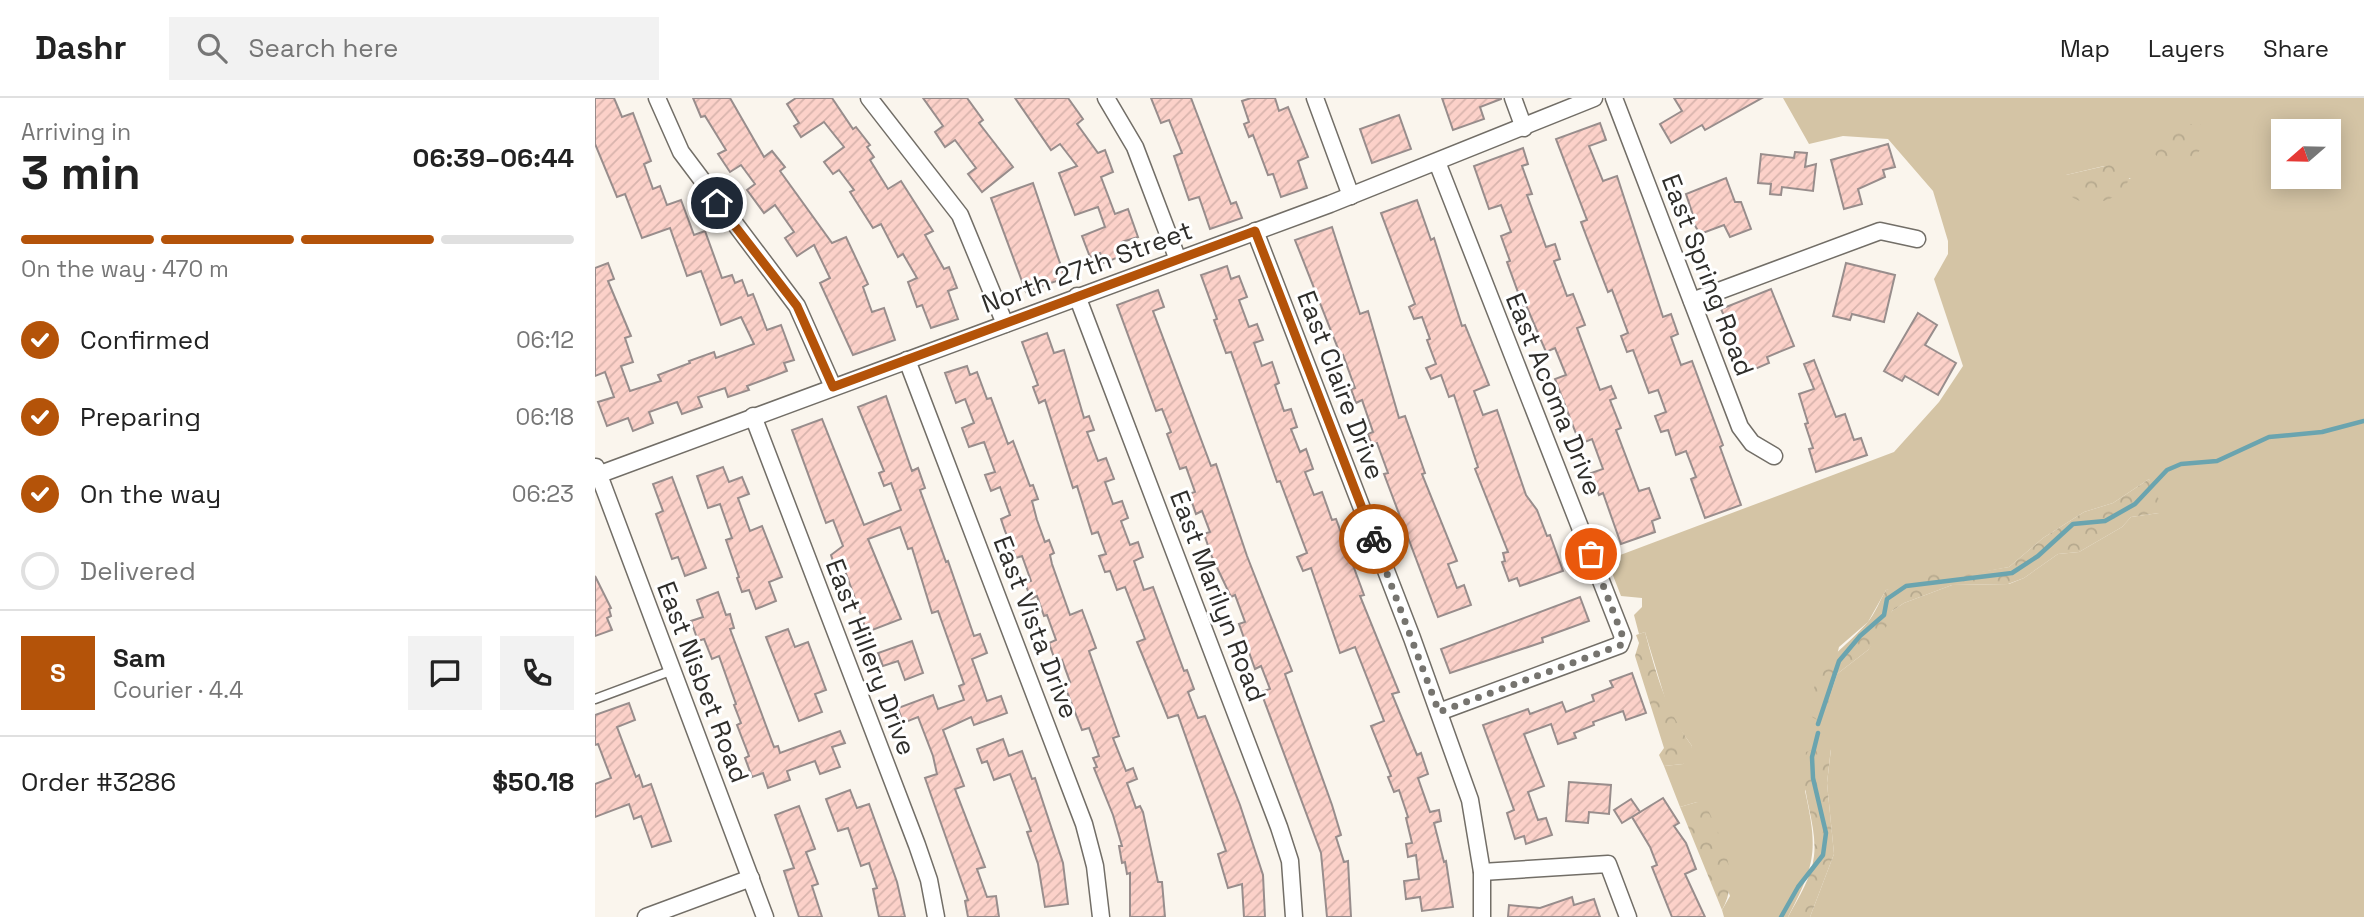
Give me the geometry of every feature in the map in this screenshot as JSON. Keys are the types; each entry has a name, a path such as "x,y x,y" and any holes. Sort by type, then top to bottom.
{"street":[{"path":"657,98 688,163 797,306 833,387"},
{"path":"869,98 960,215 1005,324"},
{"path":"1106,98 1135,147 1178,260"},
{"path":"1315,98 1351,196"},
{"path":"1513,98 1524,128"},
{"name":"North 27th Street","path":"596,472 1351,196 1594,98"},
{"name":"East Spring Road","path":"1614,98 1740,427 1752,443 1774,456"},
{"name":"East Acoma Drive","path":"1437,162 1623,637 1621,645 1439,712"},
{"name":"East Claire Drive","path":"1255,231 1439,712 1470,800 1482,872 1482,917"},
{"path":"1692,301 1880,231 1917,239"},
{"name":"East Marilyn Road","path":"1077,296 1279,827 1290,861 1294,917"},
{"name":"East Vista Drive","path":"907,360 1084,824 1095,866 1101,917"},
{"name":"East Hillery Drive","path":"753,416 917,845 929,880 936,917"},
{"name":"East Nisbet Road","path":"596,472 765,917"},
{"path":"1482,872 1608,864 1628,917"},
{"path":"646,917 751,878"}],"lane":[{"path":"595,699 673,670"}],"green space":[{"path":"1783,98 2364,98 2364,917 1810,917 1834,854 1827,783 1831,749 1805,791 1812,828 1812,856 1804,883 1788,917 1724,917 1722,910 1730,896 1697,802 1680,807 1664,766 1683,764 1692,746 1670,715 1645,632 1639,634 1634,615 1642,607 1642,598 1621,596 1607,560 1894,452 1939,402 1963,366 1934,279 1948,254 1948,241 1933,191 1888,139 1843,136 1809,144","holes":["2104,166 2131,179 2066,175","2149,479 2159,513 2131,517 2122,527 2079,552 2058,554 2024,578 2009,584 1952,585 1904,603 1892,611 1868,650 1837,674 1821,723 1839,647 1868,622 1886,590 2009,567 2043,538 2084,512 2113,503"]},
{"path":"2180,124 2200,124 2207,130 2202,147 2187,160 2163,164 2155,154 2157,143 2166,132"},
{"path":"2118,163 2130,168 2128,181 2122,191 2100,202 2076,199 2067,192 2062,181 2066,175"},
{"path":"2149,479 2162,506 2159,513 2131,517 2122,527 2079,552 2058,554 2024,578 2008,584 1952,585 1904,603 1892,611 1889,623 1868,650 1837,674 1822,723 1812,717 1812,700 1820,674 1827,663 1870,619 1886,590 1930,574 1973,573 2009,567 2043,538 2084,512 2113,503"},
{"path":"1645,632 1669,705 1692,746 1690,759 1683,764 1664,766 1659,755 1664,748 1635,656 1639,643 1636,635"},
{"path":"1827,744 1831,748 1827,783 1834,854 1810,917 1788,917 1808,880 1814,856 1813,830 1804,778 1806,752"},
{"path":"1697,802 1706,806 1728,862 1730,886 1722,910 1680,807"}],"building":[{"path":"595,98 614,98 622,117 633,113 651,161 644,164 653,189 660,186 667,205 681,200 694,235 705,231 722,278 732,275 735,283 742,280 748,296 753,294 767,330 781,325 794,360 784,363 787,371 747,386 749,390 728,397 725,388 698,397 702,407 682,414 677,402 649,412 653,423 633,431 628,418 607,426 598,402 614,397 605,372 595,376 595,268 608,263 614,279 608,281 631,336 625,338 633,362 621,366 630,391 661,381 658,375 690,363 689,361 714,352 716,358 754,344 741,317 721,325 701,271 687,276 670,228 642,238 625,194 617,197 595,144"},
{"path":"693,98 730,98 764,157 772,151 785,167 780,171 832,243 846,237 868,284 863,287 872,312 884,308 895,340 853,355 820,283 830,278 814,245 797,256 785,238 794,232 775,205 764,213 747,190 755,184 741,165 730,172 718,154 726,150 705,116 701,117"},
{"path":"796,98 832,98 853,129 856,127 870,145 867,147 874,157 870,160 888,189 901,181 933,231 925,235 944,269 949,267 957,288 948,291 958,319 931,328 922,305 917,307 908,282 917,278 903,254 898,257 881,224 873,228 850,192 854,190 839,170 833,174 824,162 844,147 824,122 801,137 794,126 799,123 787,104"},
{"path":"923,98 967,98 983,120 979,123 1013,167 982,192 968,174 976,168 955,140 945,147 935,132 943,126"},
{"path":"1015,98 1068,98 1083,119 1077,124 1098,153 1105,150 1113,172 1101,177 1115,214 1128,209 1138,237 1122,242 1126,254 1104,263 1100,253 1090,257 1082,236 1105,227 1098,207 1075,215 1059,173 1077,166 1060,144 1051,150"},
{"path":"1151,98 1191,98 1231,204 1236,202 1242,218 1210,229 1199,197 1189,200 1174,156 1182,153 1169,120 1161,123"},
{"path":"1251,98 1275,98 1279,111 1288,107 1308,157 1298,161 1307,188 1281,197 1273,174 1268,175 1253,135 1249,137 1244,124 1249,122 1242,101"},
{"path":"1442,98 1501,99 1480,107 1484,119 1453,130"},
{"path":"1674,98 1762,98 1705,130 1702,125 1671,143 1660,124 1682,111"},
{"path":"1399,115 1411,149 1372,163 1360,129"},
{"path":"1600,123 1606,140 1589,146 1603,181 1617,176 1663,317 1671,314 1678,334 1671,337 1681,365 1692,361 1723,445 1720,447 1741,505 1705,518 1691,479 1696,477 1686,451 1676,455 1668,430 1661,432 1655,416 1666,412 1658,390 1649,393 1633,350 1627,352 1621,336 1628,333 1612,290 1608,292 1581,222 1587,220 1556,139"},
{"path":"1888,144 1895,167 1883,170 1885,177 1858,189 1862,204 1844,209 1831,160"},
{"path":"1523,148 1528,164 1522,166 1532,194 1527,195 1546,247 1555,244 1560,259 1554,261 1567,296 1573,294 1585,325 1577,328 1600,390 1611,386 1616,398 1610,400 1621,428 1616,430 1639,491 1649,488 1660,518 1652,521 1655,532 1621,544 1603,493 1599,495 1591,473 1603,469 1592,439 1580,444 1555,379 1566,375 1555,348 1546,352 1526,305 1523,306 1507,262 1510,261 1501,236 1511,232 1501,205 1489,209 1474,166"},
{"path":"1795,152 1807,153 1805,167 1816,164 1813,191 1782,187 1781,195 1770,194 1771,184 1758,183 1761,154 1794,158"},
{"path":"1726,178 1735,202 1741,202 1751,229 1730,237 1724,225 1700,234 1691,219 1694,218 1686,194"},
{"path":"1033,183 1065,278 1026,292 991,198"},
{"path":"1417,200 1431,240 1434,238 1462,326 1465,325 1489,385 1474,391 1483,415 1497,410 1526,495 1537,510 1547,536 1550,535 1563,571 1520,586 1517,578 1509,581 1502,562 1505,561 1503,553 1508,552 1475,469 1478,467 1454,395 1449,397 1441,375 1431,379 1426,368 1436,364 1427,340 1430,339 1422,317 1414,319 1409,307 1415,304 1381,213"},
{"path":"1332,227 1360,314 1368,311 1399,418 1405,416 1425,473 1422,474 1457,561 1448,564 1457,588 1464,585 1471,605 1438,617 1384,474 1388,473 1377,443 1372,445 1368,434 1373,432 1362,400 1356,403 1351,389 1355,388 1343,355 1341,356 1295,240"},
{"path":"1846,263 1895,275 1884,322 1852,314 1850,320 1833,316"},
{"path":"1227,266 1231,279 1239,276 1247,297 1239,300 1249,327 1257,324 1263,340 1254,343 1262,366 1272,362 1279,383 1275,385 1284,411 1291,409 1297,427 1291,429 1300,452 1306,449 1313,469 1305,472 1314,495 1322,492 1332,520 1336,519 1364,595 1360,596 1399,692 1392,694 1417,755 1421,753 1428,774 1418,778 1430,812 1439,810 1441,821 1434,823 1444,862 1446,861 1453,907 1422,911 1420,897 1406,899 1404,881 1419,879 1416,855 1408,857 1406,844 1412,843 1406,818 1408,817 1399,790 1394,792 1388,777 1391,776 1371,726 1384,721 1355,647 1340,653 1311,568 1303,571 1297,557 1307,553 1280,481 1277,482 1231,352 1226,353 1201,275"},
{"path":"1771,289 1794,346 1767,357 1769,363 1748,372 1721,309"},
{"path":"1158,290 1164,307 1153,311 1211,466 1216,464 1247,556 1292,671 1285,674 1332,805 1341,835 1336,837 1344,862 1348,861 1351,917 1327,917 1321,853 1261,692 1270,689 1261,666 1255,669 1239,624 1245,622 1235,595 1231,597 1212,557 1204,534 1210,532 1202,511 1196,514 1189,494 1195,492 1186,467 1180,469 1167,434 1171,432 1162,409 1156,411 1117,305"},
{"path":"1918,313 1937,325 1925,345 1956,363 1938,395 1905,376 1902,381 1884,371"},
{"path":"1047,333 1054,353 1064,350 1084,418 1089,416 1094,430 1087,432 1098,461 1106,458 1114,479 1105,482 1113,504 1122,501 1128,518 1121,521 1130,545 1138,542 1143,557 1134,561 1144,590 1153,587 1184,671 1187,670 1194,689 1188,692 1198,718 1205,716 1240,805 1263,875 1265,917 1244,917 1242,884 1228,888 1218,854 1226,851 1178,715 1168,718 1137,642 1145,639 1125,587 1117,590 1110,571 1105,572 1099,556 1106,554 1098,532 1092,534 1077,486 1073,488 1045,400 1039,403 1033,387 1038,385 1022,342"},
{"path":"1814,360 1836,417 1845,414 1854,440 1861,438 1867,455 1816,472 1809,449 1813,448 1805,424 1808,423 1799,394 1814,389 1804,364"},
{"path":"967,366 970,375 977,372 987,399 991,398 1008,444 1013,441 1030,486 1033,485 1038,499 1032,501 1037,520 1045,542 1049,540 1054,553 1050,555 1052,564 1070,615 1082,610 1096,648 1089,651 1119,736 1113,738 1126,771 1133,768 1137,779 1127,783 1136,808 1140,806 1143,812 1158,882 1162,882 1165,917 1130,917 1130,873 1127,874 1125,862 1122,863 1119,846 1122,846 1113,815 1094,768 1097,767 1093,758 1099,756 1089,728 1082,730 1064,684 1070,682 1062,660 1056,663 1049,643 1056,640 1047,615 1044,616 1037,596 1031,599 1025,583 1031,581 1022,556 1016,558 1005,531 1001,519 1010,515 1000,487 991,491 985,475 995,472 984,442 969,447 962,428 974,423 965,399 956,403 945,373"},
{"path":"886,396 912,471 918,468 925,488 920,490 974,636 980,634 987,653 972,659 987,701 1001,696 1007,713 974,725 971,717 943,730 964,786 955,789 985,867 977,869 987,897 996,896 999,917 968,917 965,901 968,900 925,778 937,774 933,756 918,717 903,723 898,708 933,695 938,709 964,700 959,686 964,684 938,611 932,613 912,548 908,549 900,527 868,539 901,619 867,632 844,568 836,570 831,555 843,546 833,520 826,523 792,430 822,419 864,525 901,510 891,483 884,486 879,473 884,471 858,407"},
{"path":"723,467 729,482 742,477 749,494 738,498 750,531 762,526 782,577 769,582 776,601 756,609 749,590 742,592 737,578 739,577 726,540 732,538 720,504 708,508 697,476"},
{"path":"672,477 706,568 685,576 678,557 672,559 656,514 663,511 653,484"},
{"path":"595,576 611,608 611,616 607,618 612,630 595,636"},
{"path":"718,592 726,615 730,614 734,628 730,629 774,747 778,746 780,753 840,731 845,743 832,747 840,767 820,774 815,761 787,771 790,780 768,788 763,773 752,777 745,758 749,756 737,725 741,723 734,705 736,704 719,656 712,659 704,639 698,641 691,621 703,617 697,600"},
{"path":"1580,597 1589,621 1542,638 1543,642 1450,673 1441,649"},
{"path":"788,629 795,647 808,642 826,690 815,694 822,712 799,721 766,637"},
{"path":"912,641 923,673 905,680 898,661 883,666 878,653"},
{"path":"1632,673 1646,713 1626,720 1623,711 1593,722 1594,725 1574,733 1576,738 1558,744 1551,724 1524,734 1544,786 1528,792 1538,820 1546,818 1552,835 1526,844 1524,836 1515,839 1507,813 1514,810 1483,725 1528,709 1530,714 1562,702 1566,712 1594,701 1592,695 1613,687 1610,681"},
{"path":"629,703 635,720 617,727 636,777 639,775 643,787 651,784 671,841 652,847 641,816 634,819 629,804 595,817 595,784 611,778 598,744 595,745 595,715"},
{"path":"1003,739 1009,756 1022,751 1032,779 1035,778 1063,863 1068,904 1045,907 1038,864 1027,832 1031,831 1010,774 994,780 987,761 982,763 977,749"},
{"path":"1569,782 1611,785 1609,814 1589,812 1588,823 1566,821"},
{"path":"850,790 857,808 869,804 897,882 905,917 879,917 873,889 877,888 869,863 861,866 848,828 838,831 826,799"},
{"path":"1663,798 1679,823 1674,826 1686,843 1696,869 1685,874 1705,917 1672,917 1652,867 1657,865 1650,847 1632,817"},
{"path":"1631,799 1640,812 1622,823 1614,810"},
{"path":"799,806 815,849 806,852 818,884 812,886 822,917 799,917 784,871 794,868 775,815"},
{"path":"1572,897 1574,905 1594,899 1600,917 1508,917 1509,905 1540,908"}],"waterway":[{"path":"1818,724 1839,661 1860,636 1884,615 1887,599 1906,586 2012,573 2038,556 2073,524 2105,521 2135,504 2167,470 2181,464 2217,461 2269,437 2322,432 2364,421"},
{"path":"1781,917 1798,887 1823,855 1826,833 1813,778 1812,757 1818,733"}],"way so far":[{"path":"1374,539 1439,712 1621,645 1623,637 1591,554"}],"route":[{"path":"717,203 778,278 797,306 833,387 1255,231 1374,539"}]}
